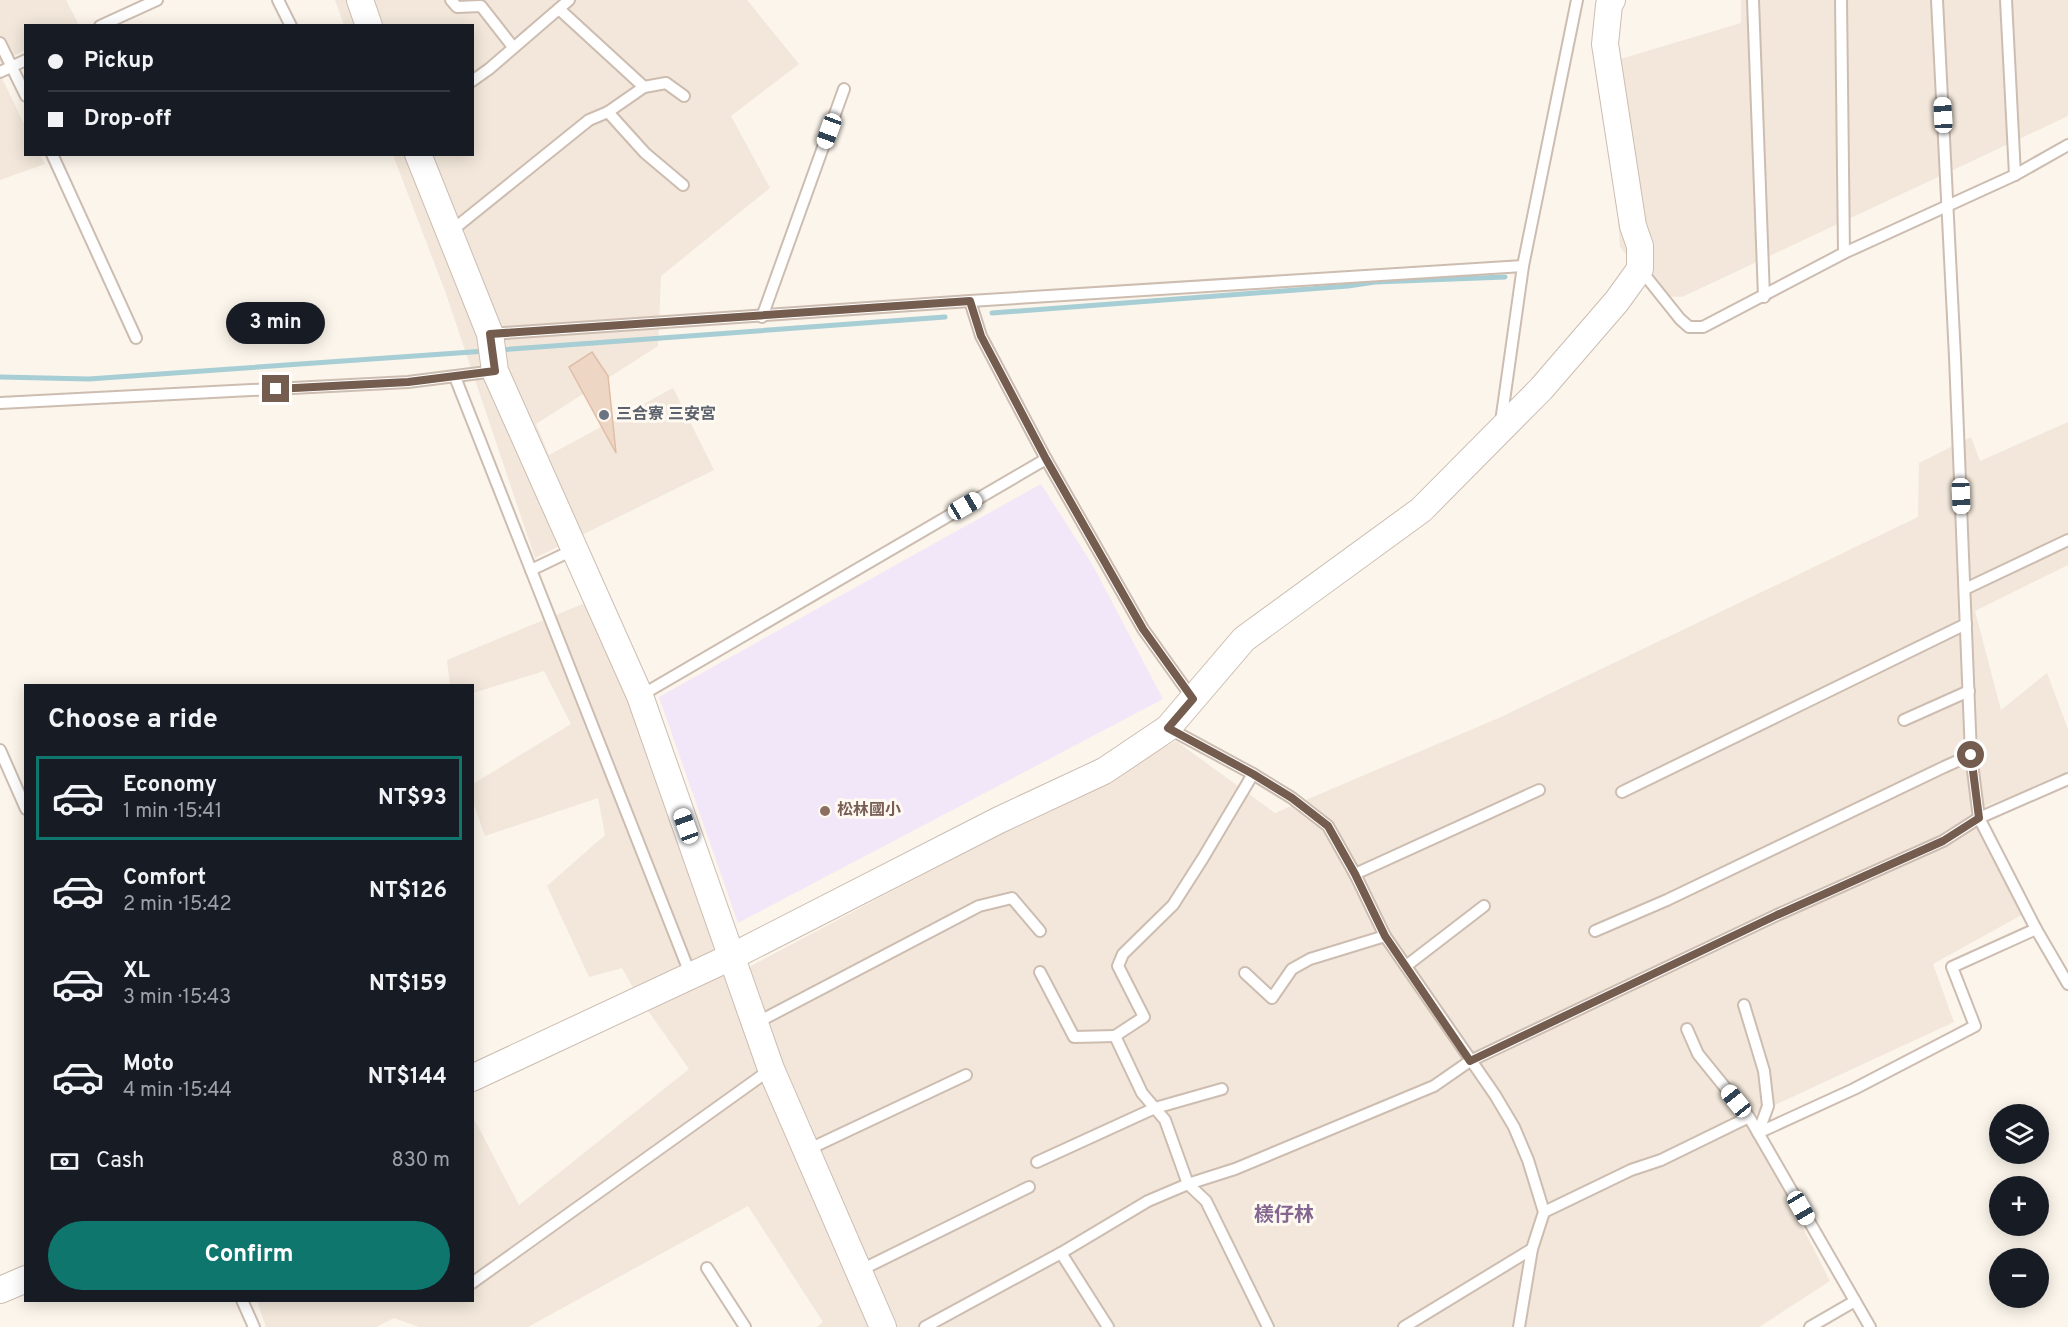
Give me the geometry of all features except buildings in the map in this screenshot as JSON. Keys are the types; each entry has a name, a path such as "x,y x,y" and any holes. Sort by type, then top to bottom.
{"street":[{"path":"360,0 368,24"},
{"path":"474,1077 733,956 999,820 1104,771 1168,728 1245,639 1408,520 1541,389 1617,301 1640,269 1640,246 1633,226 1605,44 1609,5 1612,0"},
{"path":"419,156 490,334 495,371 640,696 771,1069 883,1327"},
{"path":"0,1290 24,1280"}],"lane":[{"path":"104,24 157,0"},
{"path":"278,0 290,24"},
{"path":"451,0 457,8 481,6 513,47"},
{"path":"474,80 569,0"},
{"path":"1500,430 1523,266 1577,0"},
{"path":"1753,0 1764,297"},
{"path":"1840,0 1844,253"},
{"path":"1937,0 1971,755 1979,818 2036,929 2068,984"},
{"path":"2006,0 2015,175"},
{"path":"559,9 644,87"},
{"path":"0,43 24,92"},
{"path":"0,72 24,61"},
{"path":"449,232 589,120 608,112 644,87 666,83 684,96"},
{"path":"762,317 844,89"},
{"path":"608,112 645,153 683,185"},
{"path":"1640,269 1680,319 1689,327 1703,327 1844,253 2015,175 2068,145"},
{"path":"53,156 136,338"},
{"path":"490,334 1523,266"},
{"path":"970,301 981,336 1046,459 1143,629 1193,699"},
{"path":"0,404 408,382 495,371"},
{"path":"455,377 691,976"},
{"path":"640,696 1046,459"},
{"path":"1965,589 2068,540"},
{"path":"531,570 575,549"},
{"path":"1622,792 1966,624"},
{"path":"1904,720 1969,692"},
{"path":"1168,728 1253,774 1292,798 1328,826 1355,874 1385,936 1495,1095 1514,1128 1528,1160 1544,1212 1532,1249 1519,1327"},
{"path":"0,750 24,804"},
{"path":"1595,931 1667,900 1971,755"},
{"path":"1040,972 1074,1037 1115,1036 1144,1017 1118,966 1123,954 1173,905 1253,774"},
{"path":"925,1327 1061,1253 1148,1201 1188,1184 1235,1169 1434,1086 1470,1061 1777,915 1943,841 1979,818 2068,779"},
{"path":"1355,874 1539,790"},
{"path":"756,1023 979,906 1012,898 1041,931"},
{"path":"1406,966 1484,906"},
{"path":"1758,1133 1854,1089 1975,1026 1952,967 2036,929"},
{"path":"1245,973 1272,998 1292,969 1310,959 1385,936"},
{"path":"1744,1005 1764,1071 1768,1106 1758,1133"},
{"path":"1688,1029 1698,1053 1749,1117 1870,1327"},
{"path":"1115,1036 1142,1094 1165,1120 1188,1184 1206,1201 1268,1327"},
{"path":"474,1282 771,1069"},
{"path":"805,1151 966,1075"},
{"path":"1037,1162 1155,1108 1222,1089"},
{"path":"1544,1212 1749,1117"},
{"path":"859,1271 1029,1187"},
{"path":"1404,1327 1532,1249"},
{"path":"1061,1253 1108,1327"},
{"path":"706,1268 745,1327"},
{"path":"1810,1327 1855,1301"},
{"path":"243,1302 254,1327"}],"shaded area":[{"path":"0,0 66,0 78,23 24,24 24,51 0,63"},
{"path":"335,0 747,0 799,64 731,116 770,188 661,276 658,346 536,424 549,455 673,388 714,470 535,558 445,291 393,156 474,156 474,24 344,24"},
{"path":"1741,0 2068,0 2068,116 1682,297 1661,296 1620,247 1607,63 1741,23"},
{"path":"0,74 24,124 24,156 41,156 45,164 0,180"},
{"path":"2068,422 2068,565 1975,611 2001,710 2047,673 2068,729 2068,775 1977,809 2027,912 1933,964 1954,1022 1747,1118 1830,1281 1759,1327 817,1327 823,1322 748,1206 528,1327 419,1327 394,1318 376,1327 266,1327 257,1302 474,1302 474,1119 519,1205 689,1069 639,998 622,968 589,977 547,886 605,835 598,798 485,836 474,805 474,783 571,724 544,671 474,693 474,684 450,684 447,660 597,598 726,979 1176,741 1275,813 1501,717 1918,517 1919,463 1971,437 1980,461"},
{"name":"松林國小","path":"1041,484 1092,564 1163,699 738,923 659,697"}],"waterway":[{"path":"992,313 1348,286 1375,282 1505,277"},
{"path":"499,350 945,317"},
{"path":"0,377 89,379 486,351"}],"place":[{"name":"三合寮 三安宮","path":"604,415"},
{"name":"松林國小","path":"825,811"}],"district":[{"name":"檨仔林","path":"1284,1216"}],"route":[{"path":"276,389 408,382 495,371 490,334 970,301 981,336 1046,459 1143,629 1193,699 1168,728 1253,774 1292,798 1328,826 1355,874 1385,936 1470,1061 1777,915 1943,841 1979,818 1971,755"}]}
